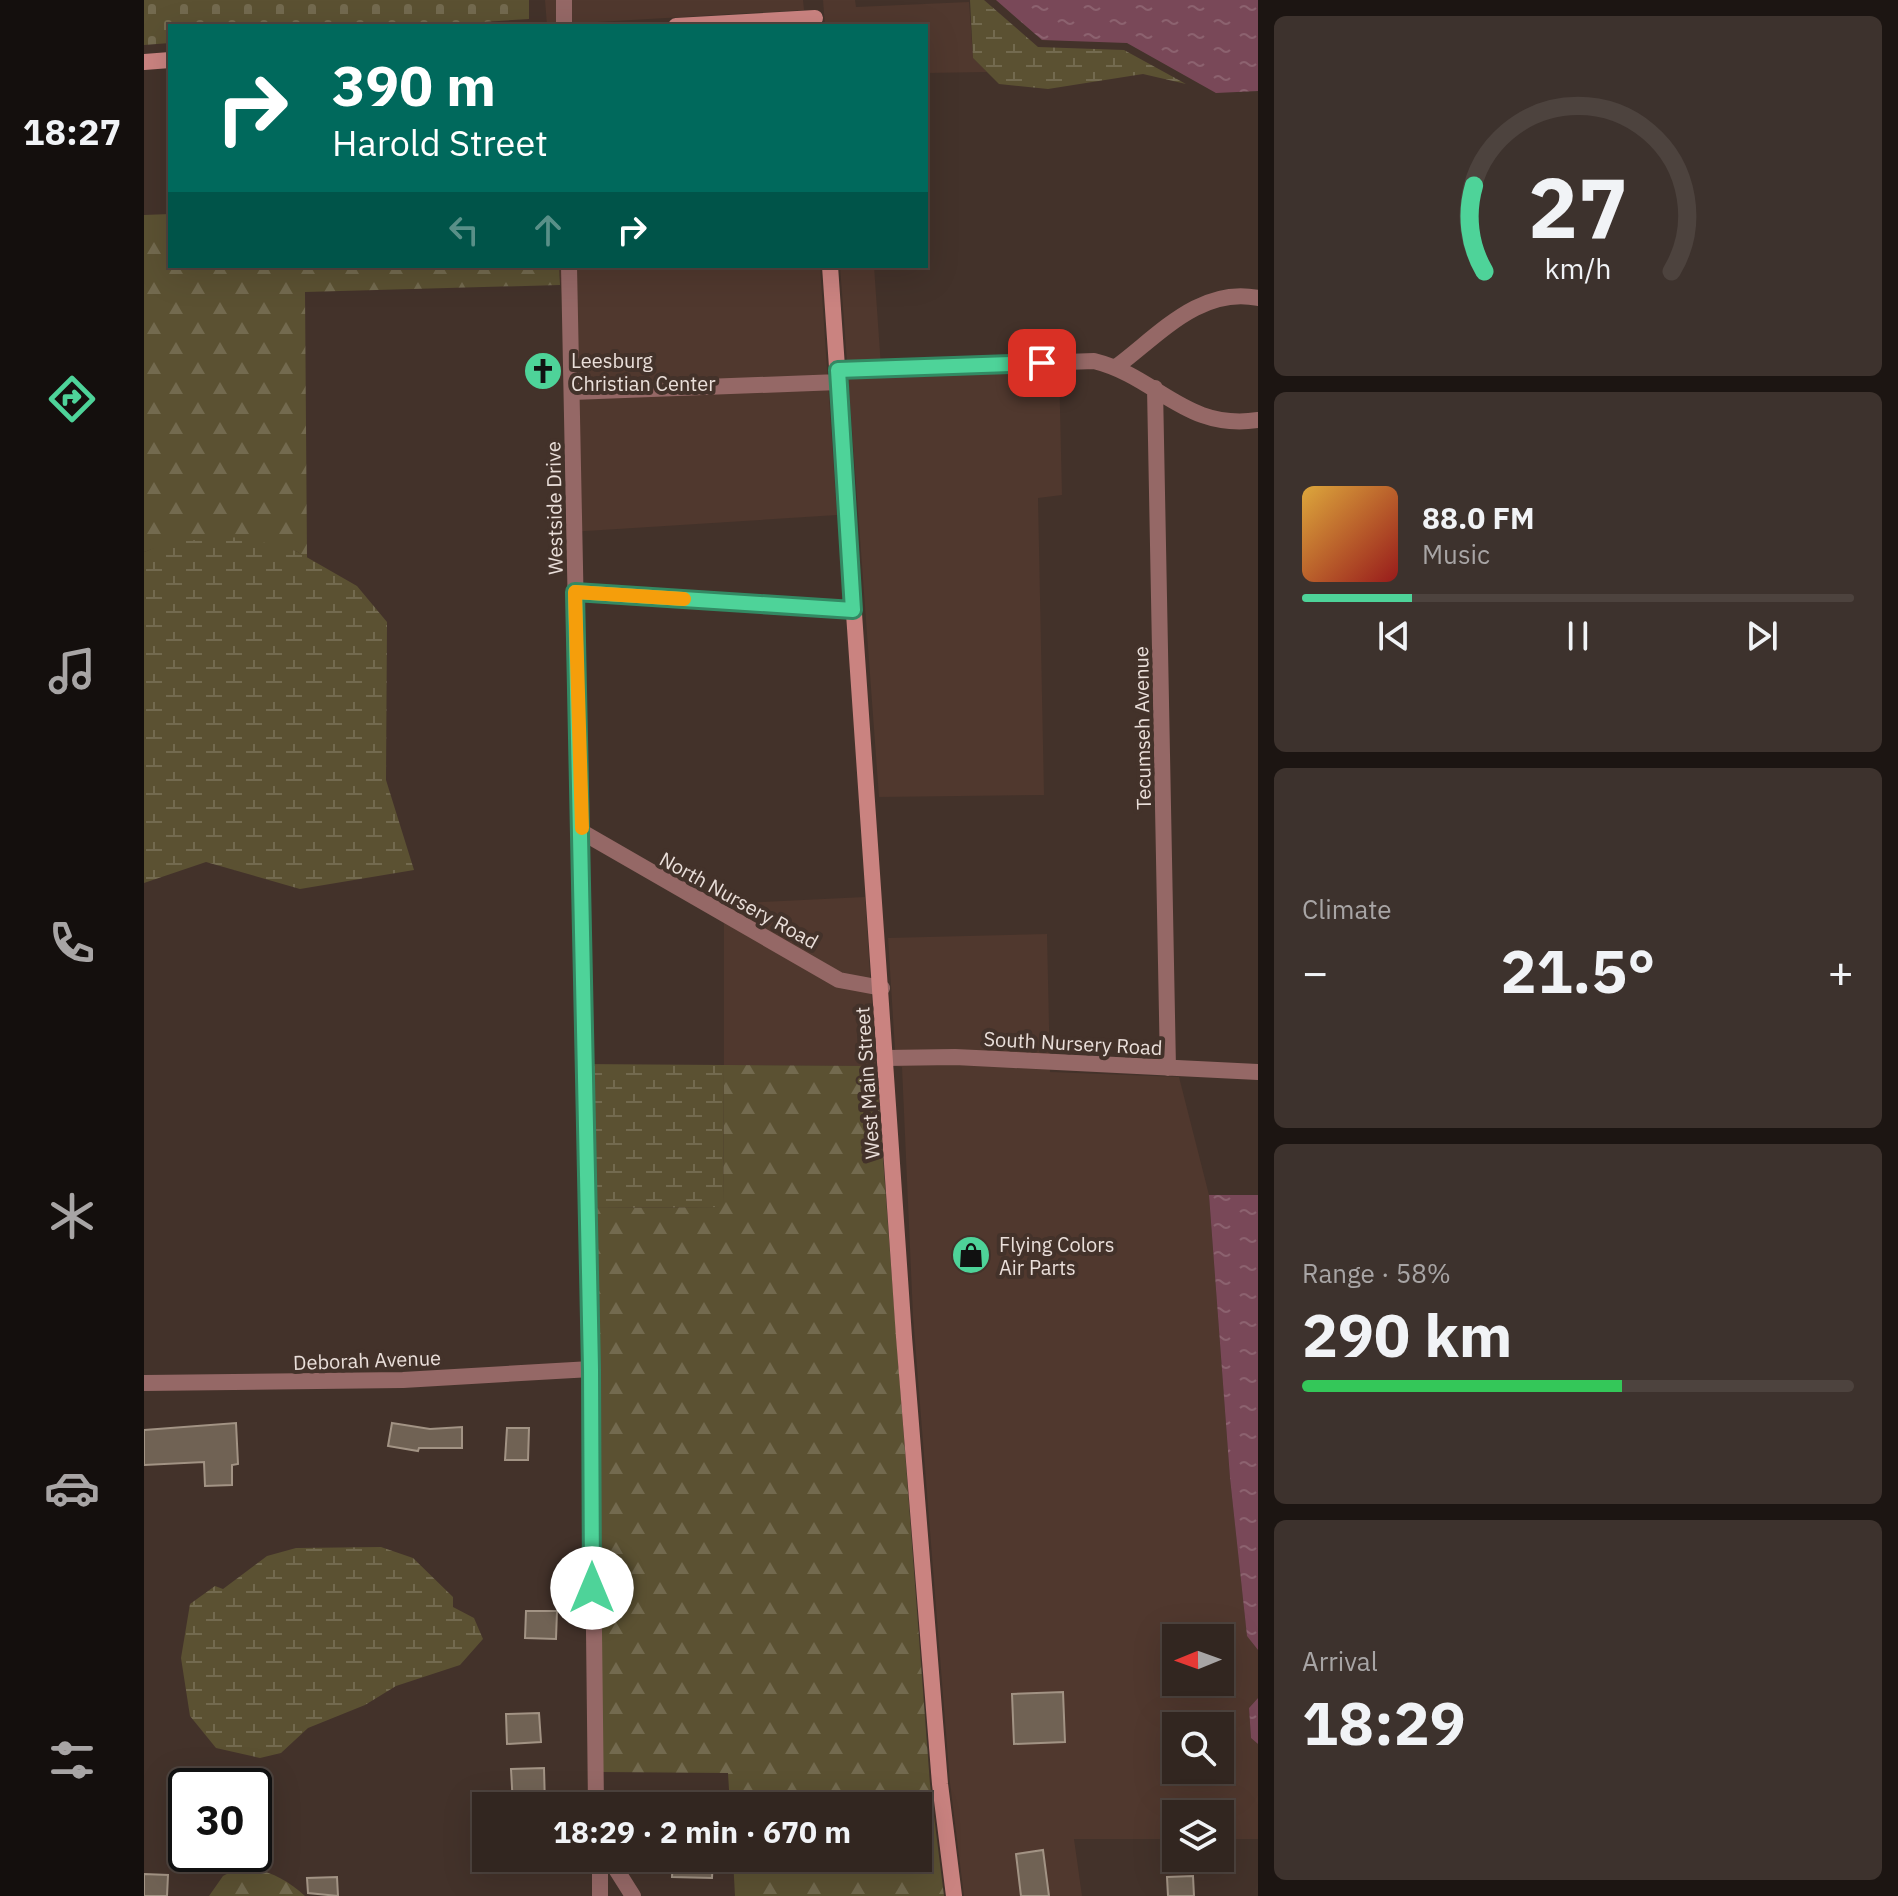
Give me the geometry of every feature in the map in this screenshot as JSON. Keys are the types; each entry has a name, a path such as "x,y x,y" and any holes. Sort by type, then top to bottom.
{"main road":[{"path":"746,24 815,22 813,0"},
{"path":"144,62 168,60"},
{"name":"West Main Street","path":"830,268 934,1708 954,1896"}],"street":[{"path":"564,0 564,24"},
{"name":"Westside Drive","path":"569,268 582,832 596,1792"},
{"path":"1116,367 1188,312 1231,296 1258,298"},
{"path":"572,392 1094,361 1116,367 1155,388 1182,409 1198,415 1235,421 1258,420"},
{"name":"Tecumseh Avenue","path":"1155,388 1168,1068"},
{"path":"575,592 853,610"},
{"name":"North Nursery Road","path":"582,832 839,980 882,988"},
{"name":"South Nursery Road","path":"885,1058 955,1057 1258,1072"},
{"name":"Deborah Avenue","path":"144,1383 403,1380 591,1369"},
{"path":"600,1872 600,1896"},
{"path":"618,1872 633,1896"}],"shaded area":[{"path":"545,0 803,0 804,10 564,24 547,24"},
{"path":"823,0 855,0 856,7 969,2 973,58 987,72 928,73 928,24 825,24"},
{"path":"559,268 820,268 837,515 570,532 572,405"},
{"path":"840,268 874,268 881,367 1059,367 1062,495 1038,498 1044,795 879,797"},
{"path":"865,897 876,1066 724,1065 724,904"},
{"path":"1047,934 1050,1072 1179,1077 1209,1195 1230,1478 1247,1635 1258,1650 1258,1698 1249,1708 1251,1738 1258,1744 1258,1839 1234,1839 1234,1800 1162,1800 1162,1839 1074,1839 1082,1896 964,1896 950,1783 913,1316 902,1067 896,1066 888,938"}],"green space":[{"path":"144,0 529,0 529,19 453,24 168,24 168,43 144,45"},
{"path":"970,0 984,0 1038,47 1124,50 1186,84 1143,74 1048,89 999,84 973,58"},
{"path":"168,214 168,268 559,268 560,285 305,292 307,558 296,551 219,541 181,542 144,552 144,215"},
{"path":"241,537 296,551 357,586 387,622 386,780 414,870 300,889 206,862 144,883 144,552 168,542"},
{"path":"578,1064 724,1065 723,1207 583,1208"},
{"path":"724,1065 876,1066 931,1792 729,1792 728,1773 601,1772 583,1208 723,1207"},
{"path":"381,1547 413,1558 453,1597 453,1607 474,1618 483,1639 460,1665 396,1686 365,1705 308,1728 281,1753 260,1758 216,1748 190,1716 181,1658 190,1604 215,1586 223,1589 267,1556 296,1548"},
{"path":"932,1800 944,1896 735,1896 734,1872 932,1872"},
{"path":"230,1872 264,1872 290,1884 305,1896 209,1896 223,1876"}],"water":[{"path":"996,0 1258,0 1258,91 1216,93 1127,43 1042,40"},
{"path":"1209,1195 1258,1195 1258,1650 1247,1636 1230,1478"},
{"path":"1258,1698 1258,1744 1251,1738 1249,1708"}],"building":[{"path":"236,1423 238,1464 232,1465 232,1485 205,1486 204,1462 144,1465 144,1430"},
{"path":"392,1423 430,1429 462,1427 462,1448 419,1448 418,1451 388,1446"},
{"path":"507,1428 529,1428 528,1460 505,1460"},
{"path":"526,1611 557,1611 556,1639 525,1638"},
{"path":"1063,1692 1065,1742 1014,1744 1012,1694"},
{"path":"539,1713 541,1742 507,1744 506,1714"},
{"path":"544,1768 545,1792 512,1792 511,1769"},
{"path":"1043,1850 1049,1896 1021,1896 1016,1854"},
{"path":"672,1872 712,1872 712,1878 672,1877"},
{"path":"144,1874 168,1875 167,1896 144,1896"},
{"path":"1193,1876 1194,1896 1168,1896 1167,1877"},
{"path":"337,1877 338,1896 308,1893 307,1878"}],"slow traffic":[{"path":"582,828 575,592 684,599"}],"place":[{"name":"Leesburg Christian Center","path":"543,371"},
{"name":"Flying Colors Air Parts","path":"971,1255"}],"route":[{"path":"592,1588 582,832 575,592 853,610 838,370 1042,363"}]}
